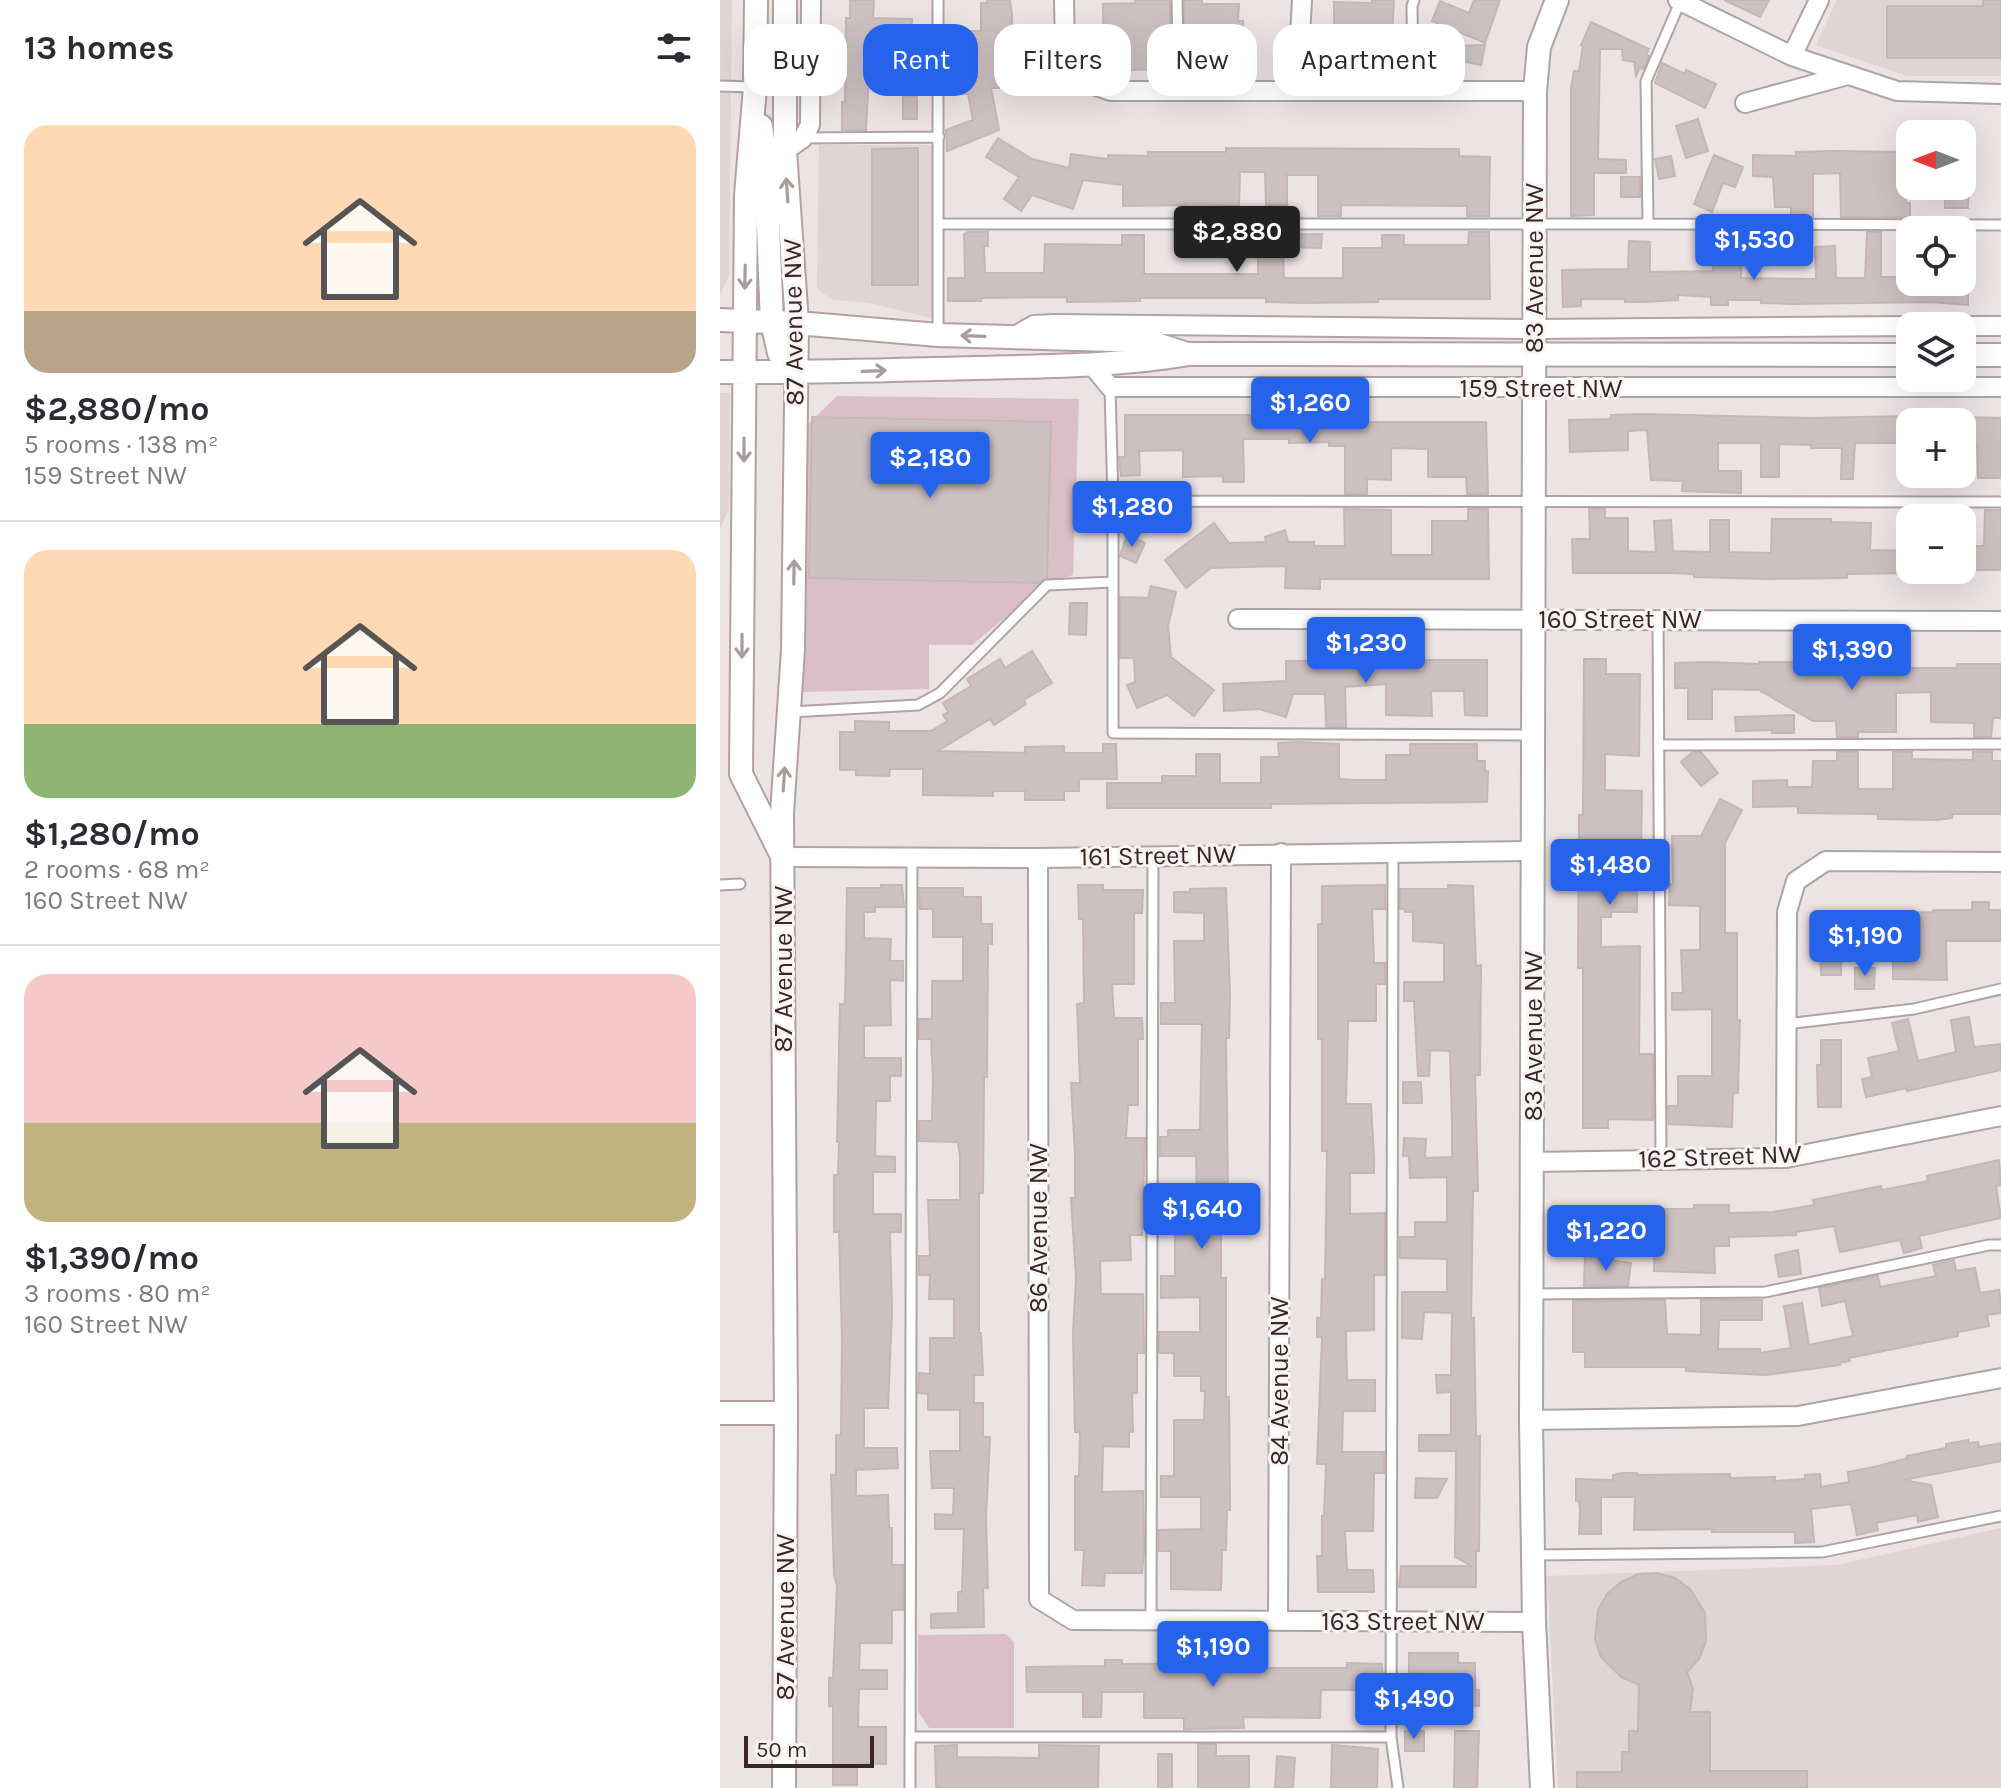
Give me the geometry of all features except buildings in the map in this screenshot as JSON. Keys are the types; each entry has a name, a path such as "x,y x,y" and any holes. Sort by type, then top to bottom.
{"main road":[{"name":"87 Avenue NW","path":"756,0 756,24"},
{"name":"87 Avenue NW","path":"784,1788 786,1413 782,813 793,650 797,323 794,145 785,0"},
{"name":"83 Avenue NW","path":"1542,1788 1534,1622 1531,1420 1533,329 1535,91 1539,47 1557,0"},
{"name":"87 Avenue NW","path":"754,96 746,195 741,774 783,857"},
{"path":"756,96 765,153 772,322 779,353 796,373"},
{"name":"159 Street NW","path":"720,320 938,335 1147,341 1189,354"},
{"name":"159 Street NW","path":"720,372 796,373 1092,365 1146,362 1189,354 1896,355"},
{"path":"1976,355 2001,355"},
{"path":"720,1413 786,1413"}],"street":[{"name":"87 Avenue NW","path":"794,145 810,125 811,0"},
{"path":"1064,0 1065,52 1079,80 1111,91 1147,91"},
{"path":"1301,24 1302,0"},
{"path":"1680,0 1792,56 1897,91 2001,94"},
{"path":"1792,56 1819,0"},
{"path":"1745,103 1848,75"},
{"path":"1465,90 1535,91"},
{"name":"159 Street NW","path":"1013,337 1034,325 1054,324 1533,329 1896,326"},
{"path":"1976,326 2001,326"},
{"path":"1092,365 1110,387"},
{"name":"159 Street NW","path":"1110,387 2001,387"},
{"name":"160 Street NW","path":"1238,619 2001,621"},
{"name":"161 Street NW","path":"783,857 1038,858 1534,851"},
{"name":"84 Avenue NW","path":"1278,1621 1281,853"},
{"name":"86 Avenue NW","path":"1038,858 1039,1599"},
{"path":"1786,1158 1787,912 1796,881 1826,861 2001,862"},
{"name":"162 Street NW","path":"1532,1162 1786,1158 2001,1116"},
{"path":"1531,1420 1798,1416 2001,1378"},
{"name":"163 Street NW","path":"1039,1599 1073,1620 1534,1622"}],"lane":[{"path":"938,0 938,335"},
{"path":"1177,0 1178,24"},
{"path":"1412,24 1414,0"},
{"path":"1648,224 1646,81 1680,0"},
{"path":"720,86 744,87"},
{"path":"794,145 939,137"},
{"path":"940,224 2001,225"},
{"path":"1110,387 1113,733 1534,735"},
{"path":"1113,501 2001,502"},
{"path":"790,712 918,705 940,693 1047,585 1113,582"},
{"path":"1658,619 1661,1160"},
{"path":"1659,745 2001,744"},
{"path":"1393,852 1391,1737 1398,1788"},
{"path":"1151,1621 1153,855"},
{"path":"910,1788 912,858"},
{"path":"720,885 740,884"},
{"path":"1786,1024 1914,1009 2001,989"},
{"path":"1532,1294 1765,1292 2001,1245"},
{"path":"1533,1555 1822,1552 2001,1516"},
{"path":"910,1737 1391,1737"}],"shaded area":[{"path":"720,0 732,0 729,276 720,295"},
{"path":"1837,0 2001,0 2001,76 1907,76 1816,45"},
{"path":"819,145 934,145 934,319 874,304 830,299 817,288"},
{"path":"720,393 730,393 729,510 720,528"},
{"path":"837,396 1079,399 1073,575 1047,583 972,645 929,645 929,689 803,692 803,429"},
{"path":"2001,1528 2001,1788 1558,1788 1547,1576 1837,1565"},
{"path":"1006,1634 1014,1642 1014,1728 929,1728 918,1711 918,1635"}]}
